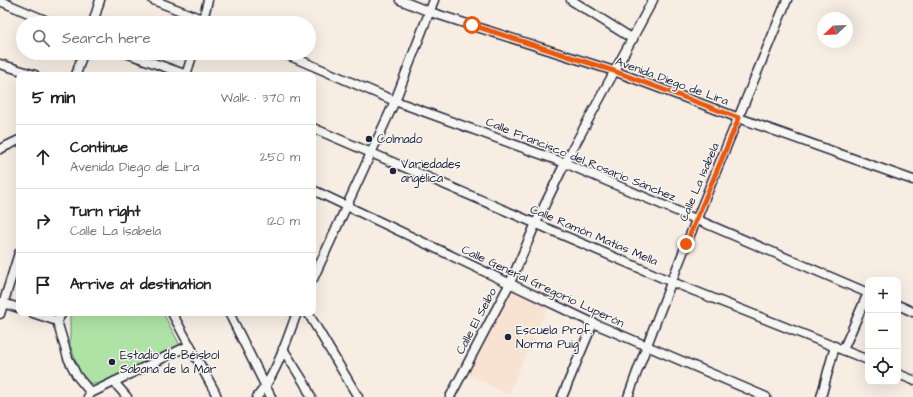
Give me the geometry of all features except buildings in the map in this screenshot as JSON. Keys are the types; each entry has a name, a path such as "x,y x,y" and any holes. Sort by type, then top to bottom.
{"street":[{"path":"0,0 36,16"},
{"path":"95,16 100,0"},
{"path":"153,0 190,16"},
{"path":"203,16 208,0"},
{"name":"Avenida Diego de Lira","path":"400,0 430,12 614,71 739,118 913,180"},
{"path":"316,273 395,101 434,0"},
{"path":"571,0 633,39"},
{"name":"Calle El Seibo","path":"450,397 510,283 536,223 565,163 653,0"},
{"name":"Calle La Isabela","path":"628,397 646,346 696,218 787,0"},
{"path":"77,72 81,60"},
{"path":"145,60 178,72"},
{"path":"187,72 191,60"},
{"name":"Calle Francisco del Rosario Sánchez","path":"299,60 395,101 565,163 865,292"},
{"path":"0,64 25,72"},
{"name":"Calle Ramón Matías Mella","path":"316,129 672,282 865,359"},
{"path":"0,149 16,141"},
{"name":"Calle General Gregorio Luperón","path":"316,192 593,323 766,397"},
{"path":"0,314 2,302 16,262"},
{"path":"843,350 865,300"},
{"path":"2,302 16,307"},
{"path":"901,306 913,312"},
{"path":"42,316 57,321"},
{"path":"60,316 57,321 68,358 89,395 190,345"},
{"path":"174,316 217,397"},
{"path":"231,316 271,397"},
{"path":"257,397 266,386 296,316"},
{"path":"310,316 358,397"},
{"path":"562,397 593,323"},
{"path":"821,397 835,346"},
{"path":"283,349 305,384 311,397"},
{"path":"901,375 913,380"},
{"path":"114,382 127,397"}],"shaded area":[{"name":"Escuela Prof. Norma Puig","path":"510,283 550,302 508,394 463,372"}],"green space":[{"name":"Estadio de Béisbol Sabana de la Mar","path":"70,316 165,316 181,347 100,384 90,383 82,378 70,345"}],"place":[{"name":"Colmado","path":"369,139"},
{"name":"Variedades angélica","path":"393,171"},
{"name":"Escuela Prof. Norma Puig","path":"508,337"},
{"name":"Estadio de Béisbol Sabana de la Mar","path":"112,362"}],"route":[{"path":"472,25 614,71 739,118 686,244"}]}
